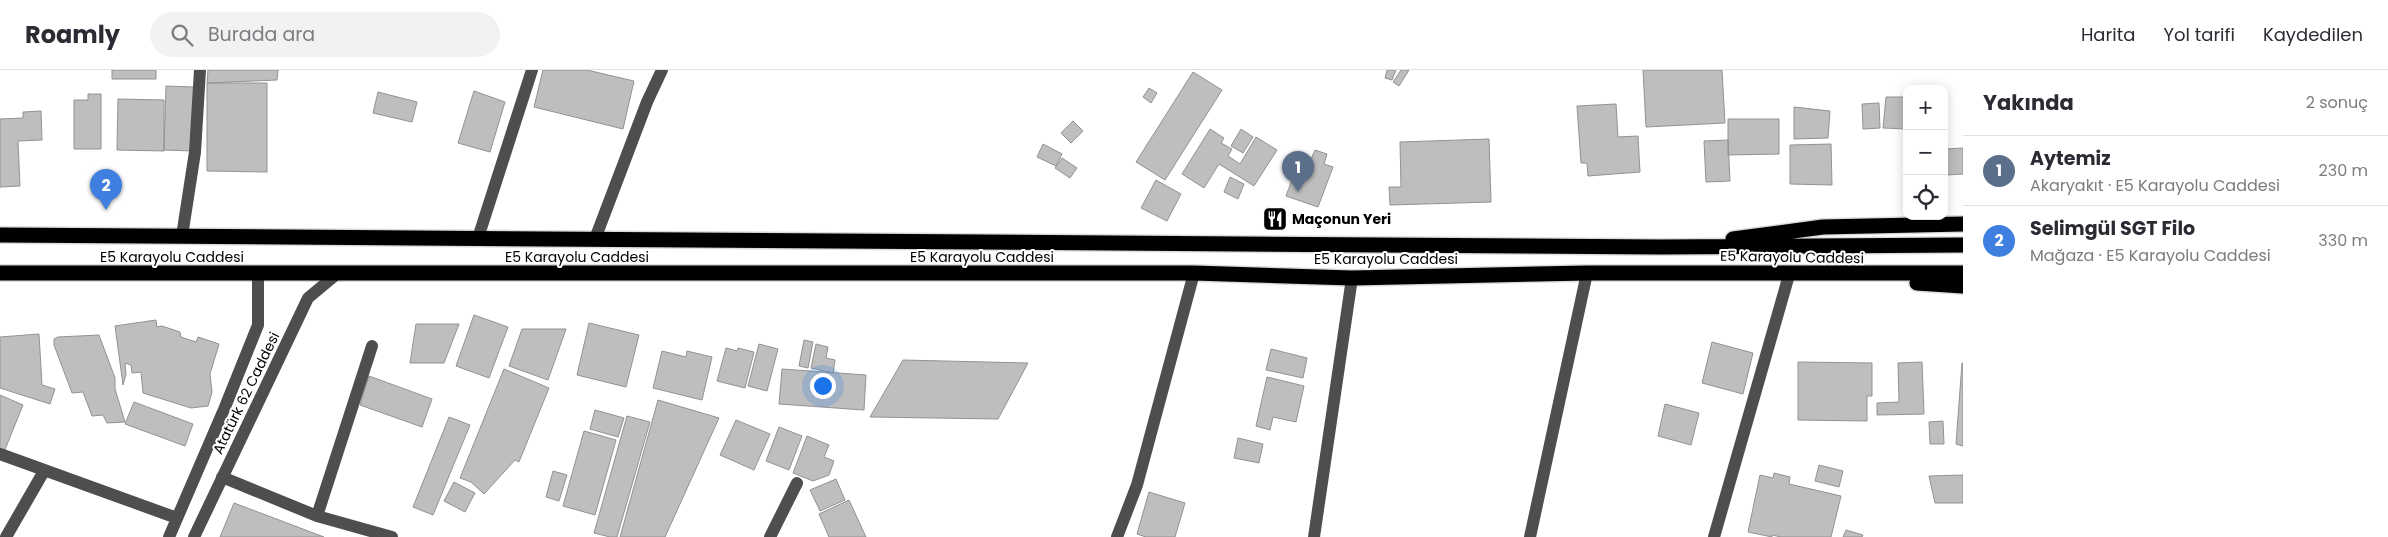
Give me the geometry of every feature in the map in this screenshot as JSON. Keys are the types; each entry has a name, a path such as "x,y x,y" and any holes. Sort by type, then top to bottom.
{"highway":[{"path":"1661,248 1823,228 1963,224"},
{"name":"E5 Karayolu Caddesi","path":"0,235 1661,248 1963,245"},
{"name":"E5 Karayolu Caddesi","path":"0,273 1194,273 1352,278 1587,273 1963,273"},
{"path":"1789,274 1963,286"}],"street":[{"path":"182,236 195,152 200,70"},
{"path":"478,238 532,70"},
{"path":"595,239 647,102 662,70"},
{"name":"Atatürk 62 Caddesi","path":"169,537 258,325 258,273"},
{"name":"Atatürk 62 Caddesi","path":"194,537 308,298 338,273"},
{"path":"1117,537 1137,485 1194,273"},
{"path":"1530,537 1587,273"},
{"path":"1714,537 1789,274"},
{"path":"1314,537 1352,278"},
{"path":"317,516 372,346"},
{"path":"0,454 177,518"},
{"path":"6,537 44,471"},
{"path":"222,477 317,516 392,537"},
{"path":"770,537 797,483"}],"building":[{"path":"112,70 156,70 156,79 112,79"},
{"path":"208,70 278,70 277,80 207,83"},
{"path":"543,70 587,70 634,81 623,129 534,107"},
{"path":"1387,70 1396,70 1392,80 1385,78"},
{"path":"1401,70 1409,70 1399,86 1393,82"},
{"path":"1643,70 1722,70 1725,123 1646,127"},
{"path":"1193,72 1222,90 1165,180 1136,162"},
{"path":"207,83 267,83 267,172 207,171"},
{"path":"166,86 194,87 192,151 164,150"},
{"path":"1149,88 1157,93 1151,103 1143,97"},
{"path":"474,91 505,102 490,152 458,143"},
{"path":"378,92 417,102 412,122 373,113"},
{"path":"88,94 101,94 101,149 74,149 74,100 88,100"},
{"path":"1886,97 1903,97 1903,129 1883,128"},
{"path":"118,99 164,100 164,151 117,150"},
{"path":"1879,103 1880,128 1863,129 1862,104"},
{"path":"1616,104 1618,137 1638,136 1640,172 1588,176 1587,163 1581,163 1577,106"},
{"path":"1794,107 1830,111 1828,138 1794,139"},
{"path":"41,111 42,140 18,141 20,186 0,187 0,119 23,118 23,112"},
{"path":"1728,119 1779,119 1779,154 1728,155"},
{"path":"1073,121 1083,131 1071,143 1061,133"},
{"path":"1210,129 1224,138 1221,143 1232,149 1228,156 1240,164 1256,137 1277,150 1254,186 1219,164 1204,188 1182,174"},
{"path":"1241,129 1253,137 1243,153 1231,146"},
{"path":"1489,139 1491,202 1390,205 1389,187 1401,187 1400,142"},
{"path":"1728,140 1730,181 1706,182 1704,141"},
{"path":"1043,144 1062,154 1056,166 1037,157"},
{"path":"1831,144 1832,185 1790,184 1790,145"},
{"path":"1963,148 1963,174 1948,175 1948,149"},
{"path":"1315,150 1327,154 1324,164 1333,167 1318,207 1286,196 1301,155 1311,159"},
{"path":"1062,158 1077,168 1070,178 1055,168"},
{"path":"1230,177 1244,184 1238,199 1224,192"},
{"path":"1156,180 1181,194 1167,221 1141,208"},
{"path":"474,315 508,327 489,378 456,366"},
{"path":"156,320 157,327 162,326 180,332 181,337 196,342 198,337 219,344 210,374 212,392 208,406 191,408 143,393 141,372 132,373 131,365 125,363 126,374 123,385 115,326"},
{"path":"589,323 639,335 626,387 577,375"},
{"path":"416,324 459,324 444,363 410,363"},
{"path":"522,329 566,329 548,380 509,366"},
{"path":"39,334 42,385 55,389 50,404 0,388 0,337"},
{"path":"99,335 115,378 115,389 125,422 107,423 103,415 92,416 83,392 72,393 54,345 54,339 58,337"},
{"path":"804,340 813,342 808,368 799,366"},
{"path":"1712,342 1753,353 1743,394 1702,383"},
{"path":"759,344 778,349 767,391 748,386"},
{"path":"816,344 828,347 826,358 835,360 833,373 811,368"},
{"path":"726,348 737,351 738,348 754,352 745,388 717,381"},
{"path":"1271,349 1307,358 1303,378 1266,370"},
{"path":"662,351 686,357 687,351 712,357 702,400 653,388"},
{"path":"903,360 1028,363 998,419 870,417"},
{"path":"1798,362 1872,363 1872,396 1867,396 1867,421 1798,420"},
{"path":"1922,362 1924,414 1877,415 1877,403 1899,402 1898,363"},
{"path":"1963,363 1963,446 1956,444"},
{"path":"504,369 549,388 519,462 515,460 484,494 471,482 460,478"},
{"path":"782,369 866,375 864,410 779,404"},
{"path":"369,376 432,399 422,427 360,405"},
{"path":"1267,377 1304,386 1296,422 1273,417 1270,430 1256,426"},
{"path":"0,395 23,405 4,452 0,450"},
{"path":"658,400 719,418 665,537 620,537"},
{"path":"134,402 193,424 185,446 125,424"},
{"path":"1665,404 1699,413 1691,445 1658,436"},
{"path":"595,410 624,418 618,437 590,429"},
{"path":"627,416 650,422 617,537 610,537 594,533"},
{"path":"449,417 470,425 433,515 413,507"},
{"path":"736,420 770,434 754,470 720,455"},
{"path":"1943,421 1944,444 1930,444 1929,422"},
{"path":"779,427 802,436 789,470 766,461"},
{"path":"584,431 616,440 595,515 563,506"},
{"path":"807,436 829,445 824,457 834,461 829,475 813,481 793,473"},
{"path":"1238,438 1263,444 1259,463 1234,458"},
{"path":"1819,465 1843,471 1839,487 1815,481"},
{"path":"553,471 567,475 559,501 546,497"},
{"path":"1774,473 1790,477 1789,484 1841,496 1831,537 1781,537 1772,535 1772,537 1748,532 1760,475 1773,478"},
{"path":"1963,475 1963,503 1935,503 1929,476"},
{"path":"836,479 845,500 820,511 810,490"},
{"path":"454,482 475,493 465,512 444,501"},
{"path":"1149,492 1185,503 1175,537 1146,537 1137,534"},
{"path":"849,500 866,537 829,537 819,514"},
{"path":"234,503 324,537 220,537"},
{"path":"1846,530 1863,535 1862,537 1843,537"}],"place":[{"name":"Aytemiz","path":"1298,192"},
{"name":"Selimgül SGT Filo","path":"106,210"},
{"name":"Maçonun Yeri","path":"1275,219"}]}
